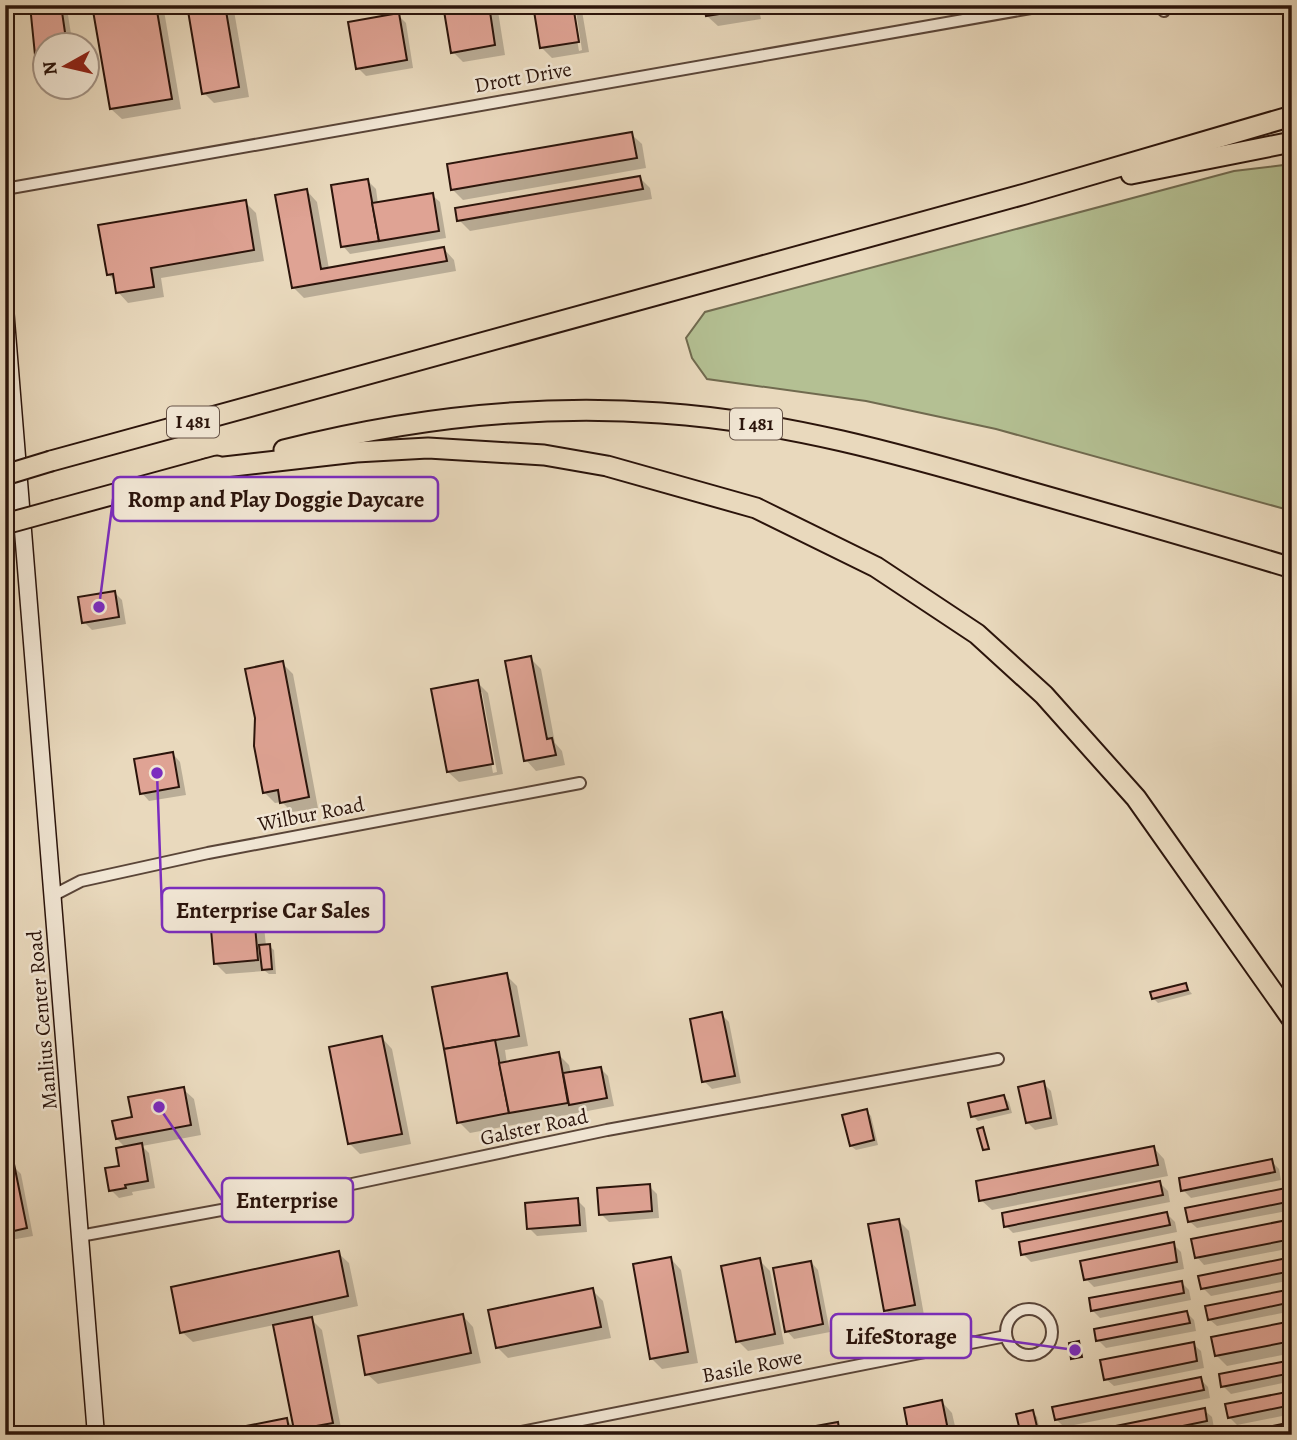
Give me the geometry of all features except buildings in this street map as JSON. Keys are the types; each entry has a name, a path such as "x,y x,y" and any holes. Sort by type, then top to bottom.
{"highway":[{"name":"I 481","path":"5,475 1025,194 1292,116"},
{"path":"1025,194 1292,142"},
{"name":"I 481","path":"5,524 207,469 358,433 503,413 575,410 696,416 792,430 906,456 1292,568"},
{"path":"207,469 356,452 428,448 544,455 607,466 756,508 876,567 977,634 1044,695 1136,798 1292,1019"}],"main road":[{"name":"Manlius Center Road","path":"5,308 96,1435"}],"street":[{"name":"Drott Drive","path":"5,189 1048,5"},
{"name":"Wilbur Road","path":"52,896 81,881 208,853 580,783"},
{"name":"Galster Road","path":"79,1236 295,1196 619,1128 998,1059"},
{"path":"1027,1309 1037,1310 1051,1324 1050,1343 1043,1351 1027,1356 1013,1349 1006,1336 1011,1318 1027,1309"},
{"name":"Basile Rowe","path":"506,1435 1006,1336"}],"green space":[{"path":"1292,164 1292,511 996,429 866,401 707,379 692,358 686,338 705,312 1234,171"}],"place":[{"name":"Romp and Play Doggie Daycare","path":"99,607"},
{"name":"Enterprise Car Sales","path":"157,773"},
{"name":"Enterprise","path":"159,1107"},
{"name":"LifeStorage","path":"1075,1350"}]}
